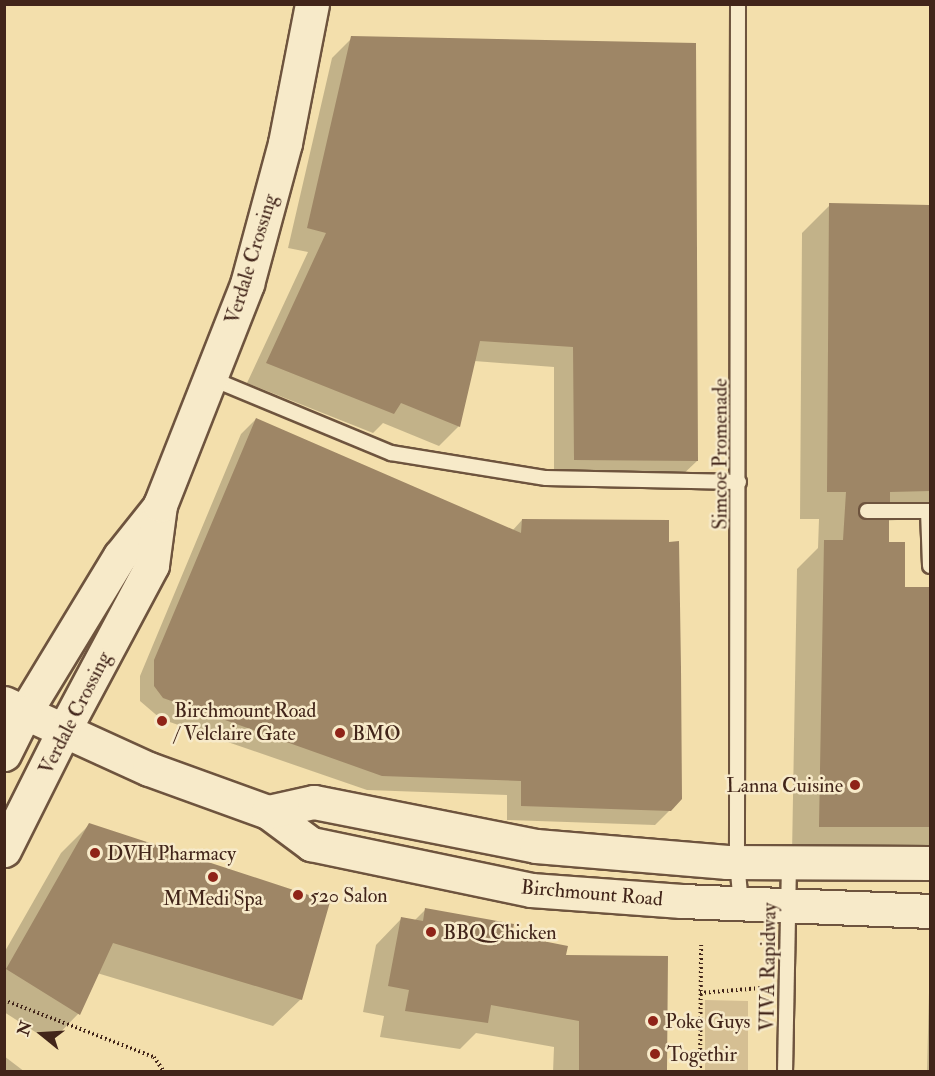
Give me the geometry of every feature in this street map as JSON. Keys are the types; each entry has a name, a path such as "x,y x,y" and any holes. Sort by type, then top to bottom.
{"main road":[{"name":"Verdale Crossing","path":"4,850 64,730 152,565 160,505 250,273 285,143 312,4"},
{"name":"Verdale Crossing","path":"4,754 15,707 120,556 160,505"},
{"name":"Birchmount Road","path":"15,707 149,769 268,813 311,844 531,890 741,904 930,911"},
{"path":"268,813 314,802 536,846 737,862 930,863"}],"lane":[{"name":"Simcoe Promenade","path":"738,4 737,862 741,904"},
{"path":"210,378 391,453 546,478 739,482"},
{"path":"867,511 929,511 930,566"},
{"name":"VIVA Rapidway","path":"785,1071 789,863"}],"path":[{"path":"700,945 700,1071"},
{"path":"700,993 761,988"},
{"path":"4,1000 153,1057 164,1071"}],"shaded area":[{"path":"705,1000 748,1001 748,1071 705,1071"}],"building":[{"path":"351,36 696,43 698,461 574,460 573,347 480,341 460,427 401,403 394,414 266,363 326,233 307,228"},
{"path":"829,203 930,205 930,491 890,492 890,502 863,503 858,510 863,519 889,520 889,542 905,542 905,587 930,587 930,827 819,827 824,540 843,540 846,492 827,492"},
{"path":"256,418 521,533 522,519 669,520 669,542 679,541 682,799 671,811 521,806 521,781 382,776 163,698 154,686 154,660"},
{"path":"89,823 330,902 302,1000 113,943 80,1015 6,969"},
{"path":"425,908 514,924 512,935 568,946 566,955 668,956 667,1071 579,1071 579,1021 491,1005 488,1023 405,1011 409,990 388,986 401,917 423,921"}],"place":[{"name":"Birchmount Road / Velclaire Gate","path":"162,721"},
{"name":"BMO","path":"340,733"},
{"name":"Lanna Cuisine","path":"855,785"},
{"name":"DVH Pharmacy","path":"95,853"},
{"name":"M Medi Spa","path":"213,877"},
{"name":"520 Salon","path":"298,895"},
{"name":"BBQ Chicken","path":"431,932"},
{"name":"Poke Guys","path":"653,1021"},
{"name":"Togethir","path":"655,1054"}]}
